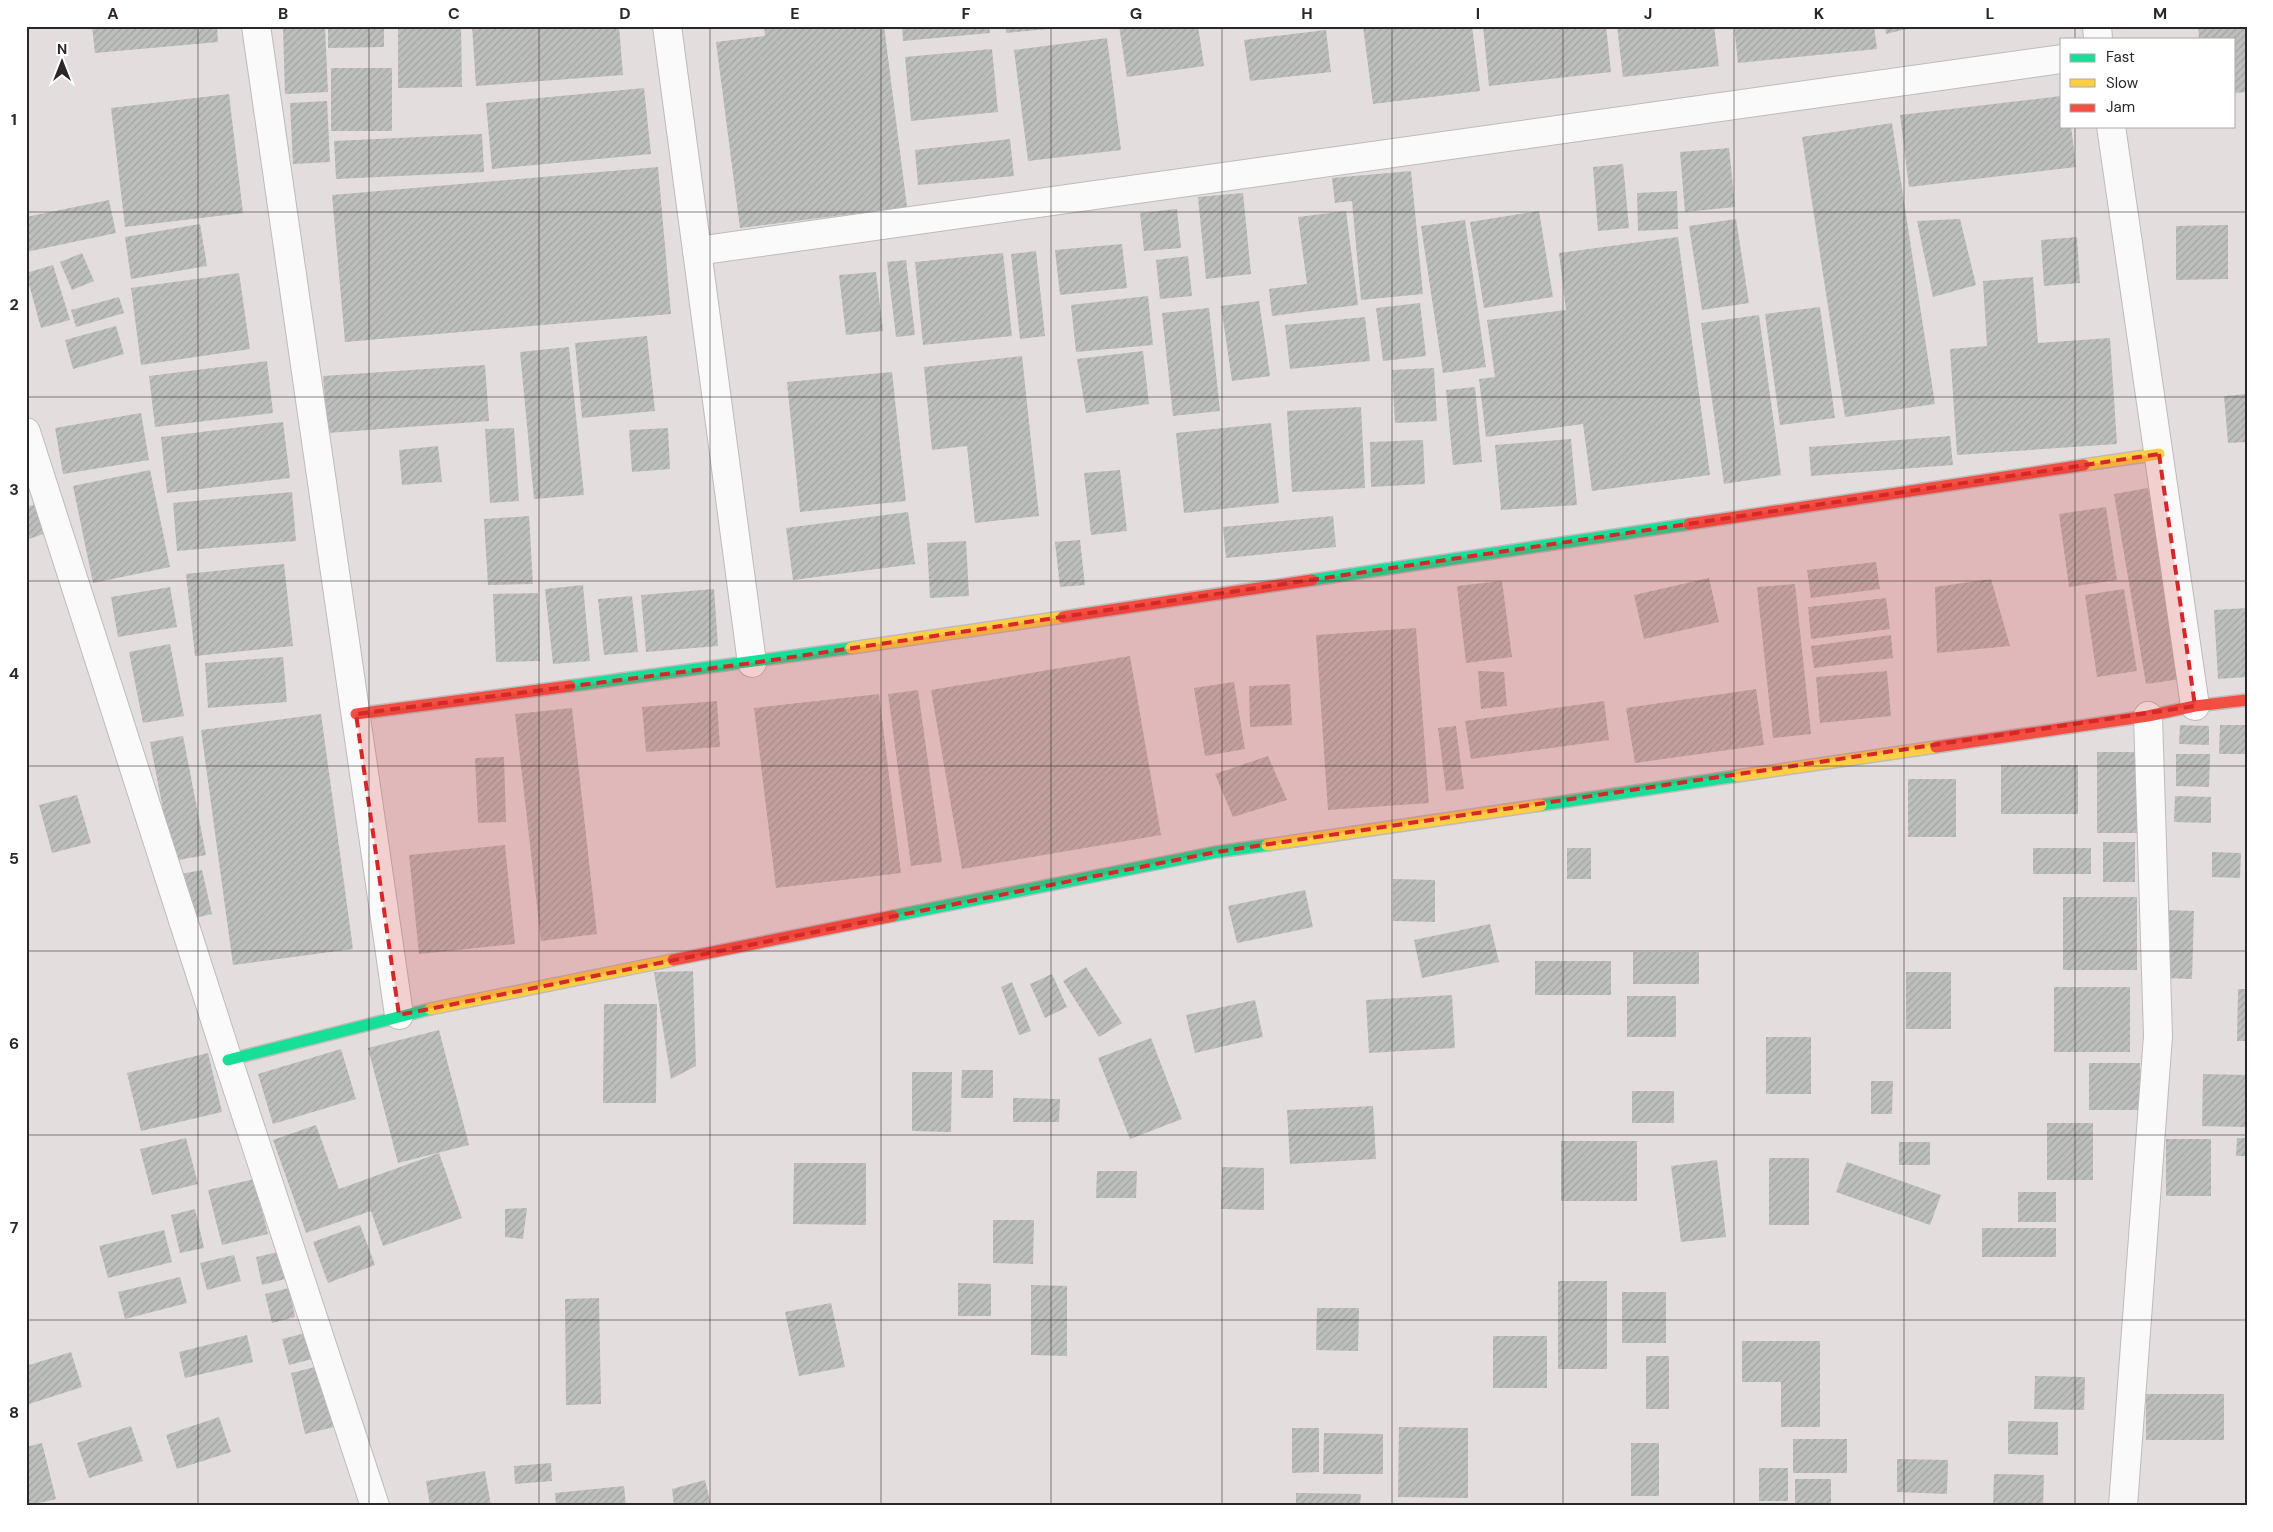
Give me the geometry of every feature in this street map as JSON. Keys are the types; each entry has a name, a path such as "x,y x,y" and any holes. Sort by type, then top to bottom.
{"street":[{"path":"256,26 399,1015"},
{"path":"667,26 752,663"},
{"path":"697,251 2060,59"},
{"path":"2111,128 2195,706"},
{"path":"26,432 228,1060 375,1506"},
{"path":"356,714 752,663 2159,454"},
{"path":"228,1060 399,1015 1216,852 2148,716 2195,706 2247,700"},
{"path":"2123,1506 2158,1036 2148,716"}],"highlighted area":[{"path":"2159,454 2195,706 1216,852 399,1015 356,714 752,663"}],"building":[{"path":"92,26 217,26 218,42 95,53"},
{"path":"328,26 384,26 384,47 328,48"},
{"path":"398,26 461,26 462,87 398,88"},
{"path":"472,26 619,26 623,75 476,86"},
{"path":"764,26 884,26 907,207 740,228 716,42 765,36"},
{"path":"902,26 989,26 990,33 903,41"},
{"path":"1006,26 1059,26 1059,28 1006,33"},
{"path":"1119,26 1198,26 1204,66 1127,77"},
{"path":"1363,26 1472,26 1480,91 1373,104"},
{"path":"1483,26 1606,26 1611,72 1489,86"},
{"path":"1617,26 1714,26 1719,66 1623,77"},
{"path":"1734,26 1874,26 1877,49 1738,63"},
{"path":"1885,26 1915,26 1915,27 1886,34"},
{"path":"2198,26 2247,26 2247,92 2236,93 2236,38 2199,38"},
{"path":"325,27 328,92 285,94 283,28"},
{"path":"1326,30 1331,72 1250,81 1244,40"},
{"path":"1107,38 1121,150 1028,161 1014,50"},
{"path":"992,49 998,112 911,121 905,57"},
{"path":"331,68 392,68 392,131 331,131"},
{"path":"644,88 651,154 492,169 486,103"},
{"path":"229,94 243,213 125,227 111,108"},
{"path":"2060,96 2060,128 2071,128 2076,167 1909,187 1900,115"},
{"path":"327,101 330,162 293,164 290,103"},
{"path":"1892,123 1935,404 1845,417 1802,137"},
{"path":"482,134 484,172 336,179 334,141"},
{"path":"1010,139 1014,176 918,185 915,150"},
{"path":"1729,148 1735,207 1685,212 1680,152"},
{"path":"1623,164 1629,228 1598,231 1593,167"},
{"path":"658,167 671,314 345,342 332,195"},
{"path":"1411,171 1423,294 1361,300 1352,201 1335,203 1332,178"},
{"path":"1677,191 1678,229 1638,231 1637,193"},
{"path":"1243,193 1251,274 1206,279 1198,197"},
{"path":"109,200 116,233 26,252 26,217"},
{"path":"1177,209 1181,248 1144,251 1140,213"},
{"path":"1346,211 1358,305 1272,316 1269,289 1307,284 1298,217"},
{"path":"1539,211 1553,297 1484,308 1470,222"},
{"path":"1736,219 1749,303 1702,310 1689,226"},
{"path":"1960,219 1976,285 1933,297 1917,221"},
{"path":"1465,220 1486,367 1443,373 1421,226"},
{"path":"200,224 207,266 131,279 125,237"},
{"path":"2228,225 2228,279 2176,280 2176,226"},
{"path":"1678,237 1710,475 1592,491 1583,424 1486,437 1479,379 1495,377 1487,320 1566,310 1559,253"},
{"path":"2077,237 2080,283 2044,286 2041,240"},
{"path":"1122,244 1127,288 1060,295 1055,250"},
{"path":"1036,251 1045,336 1020,339 1011,254"},
{"path":"82,253 94,281 72,290 60,262"},
{"path":"1003,253 1012,336 923,345 915,262"},
{"path":"1188,256 1192,296 1160,299 1156,260"},
{"path":"906,260 915,335 896,337 887,262"},
{"path":"53,265 70,320 41,328 26,273"},
{"path":"876,272 883,331 846,335 839,275"},
{"path":"239,273 250,349 141,365 131,288"},
{"path":"2033,277 2038,343 2110,338 2117,444 1957,455 1950,349 1987,346 1983,281"},
{"path":"1148,296 1153,345 1076,352 1071,305"},
{"path":"119,297 124,313 76,327 71,310"},
{"path":"1259,301 1270,376 1232,381 1221,306"},
{"path":"1420,303 1426,356 1383,361 1376,308"},
{"path":"1820,307 1835,418 1780,425 1765,314"},
{"path":"1209,308 1220,411 1173,416 1162,313"},
{"path":"1759,315 1781,475 1724,484 1701,323"},
{"path":"1365,317 1370,361 1290,369 1285,325"},
{"path":"116,326 124,354 73,369 65,340"},
{"path":"647,336 655,411 582,418 575,343"},
{"path":"569,347 584,495 534,499 520,352"},
{"path":"1143,351 1149,404 1086,413 1077,359"},
{"path":"1022,356 1039,516 975,523 967,446 932,450 924,367"},
{"path":"267,361 273,413 155,427 149,376"},
{"path":"485,365 489,421 328,433 323,376"},
{"path":"1434,368 1437,421 1395,423 1392,370"},
{"path":"892,372 906,501 800,512 787,382"},
{"path":"1475,387 1482,462 1453,465 1446,390"},
{"path":"2247,394 2247,442 2228,443 2224,396"},
{"path":"1361,407 1365,488 1292,492 1287,411"},
{"path":"141,413 149,460 63,474 55,428"},
{"path":"283,422 290,478 167,493 161,437"},
{"path":"1271,423 1279,503 1184,513 1176,433"},
{"path":"514,428 519,501 490,503 485,429"},
{"path":"668,428 670,469 632,472 629,430"},
{"path":"1950,436 1953,465 1811,476 1809,447"},
{"path":"1571,439 1577,505 1501,510 1495,445"},
{"path":"1423,440 1425,484 1371,487 1370,442"},
{"path":"438,446 442,482 402,485 399,450"},
{"path":"150,470 170,567 93,583 73,486"},
{"path":"1120,470 1127,531 1091,535 1084,473"},
{"path":"2148,488 2181,679 2146,684 2114,494"},
{"path":"292,492 296,541 177,551 173,503"},
{"path":"39,503 49,532 26,540 26,507"},
{"path":"2106,507 2117,580 2069,587 2059,514"},
{"path":"908,512 915,564 793,580 786,528"},
{"path":"529,516 533,584 488,585 484,519"},
{"path":"1333,516 1336,547 1226,558 1223,527"},
{"path":"1080,540 1085,585 1060,587 1055,542"},
{"path":"966,541 969,596 930,598 927,543"},
{"path":"1876,562 1880,589 1811,598 1807,570"},
{"path":"284,564 293,646 195,656 186,574"},
{"path":"1709,578 1719,622 1644,639 1634,595"},
{"path":"1991,579 2010,646 1937,653 1935,587"},
{"path":"1502,581 1512,657 1466,663 1457,586"},
{"path":"1795,584 1811,734 1773,738 1757,587"},
{"path":"583,585 590,661 553,664 545,589"},
{"path":"170,587 177,627 118,637 111,597"},
{"path":"714,589 718,646 646,652 641,595"},
{"path":"2124,589 2137,671 2097,677 2085,595"},
{"path":"538,593 540,661 496,662 493,594"},
{"path":"632,596 638,652 604,655 598,599"},
{"path":"1886,598 1890,629 1811,639 1808,607"},
{"path":"2247,608 2247,677 2218,679 2214,610"},
{"path":"1416,628 1429,803 1328,810 1316,635"},
{"path":"1891,635 1893,658 1814,668 1811,646"},
{"path":"170,644 184,716 143,723 129,652"},
{"path":"1130,656 1161,835 962,869 931,690"},
{"path":"283,657 287,702 208,708 205,663"},
{"path":"1478,671 1504,672 1507,706 1481,709"},
{"path":"1887,671 1891,716 1820,723 1816,677"},
{"path":"1234,682 1245,749 1205,756 1194,688"},
{"path":"1290,684 1292,725 1250,727 1249,686"},
{"path":"1756,689 1764,745 1635,763 1626,708"},
{"path":"918,690 942,862 911,866 888,694"},
{"path":"879,694 901,873 776,888 754,708"},
{"path":"717,701 720,747 646,752 642,707"},
{"path":"1604,701 1609,740 1471,759 1465,721"},
{"path":"572,708 597,934 541,941 515,714"},
{"path":"321,714 353,949 233,965 201,730"},
{"path":"2180,725 2209,726 2209,745 2179,744"},
{"path":"2220,725 2247,725 2247,754 2219,754"},
{"path":"1456,726 1464,789 1446,791 1438,728"},
{"path":"183,736 206,855 173,861 150,742"},
{"path":"2097,752 2140,752 2140,833 2097,833"},
{"path":"2176,754 2210,754 2209,787 2176,786"},
{"path":"1268,756 1287,800 1233,817 1215,774"},
{"path":"504,757 506,822 478,823 475,758"},
{"path":"2001,765 2078,765 2078,814 2001,814"},
{"path":"1908,779 1956,779 1956,837 1908,837"},
{"path":"77,795 91,843 52,853 39,805"},
{"path":"2175,796 2211,797 2211,823 2174,822"},
{"path":"2103,842 2135,842 2135,882 2103,882"},
{"path":"505,845 515,944 419,954 409,855"},
{"path":"1567,848 1591,848 1591,879 1567,879"},
{"path":"2033,848 2091,848 2091,874 2033,874"},
{"path":"2212,852 2241,853 2240,878 2212,877"},
{"path":"202,870 212,914 190,919 180,874"},
{"path":"1393,879 1435,880 1435,922 1393,921"},
{"path":"1305,890 1313,927 1237,943 1228,906"},
{"path":"2063,897 2137,897 2137,970 2063,970"},
{"path":"2165,910 2194,911 2192,979 2163,978"},
{"path":"1490,924 1499,962 1422,978 1414,940"},
{"path":"1633,952 1699,952 1699,984 1633,984"},
{"path":"1535,961 1611,961 1611,995 1535,995"},
{"path":"1086,967 1122,1023 1099,1037 1063,981"},
{"path":"693,971 696,1066 671,1079 654,972"},
{"path":"1906,972 1951,972 1951,1029 1906,1029"},
{"path":"1052,974 1067,1007 1045,1018 1030,984"},
{"path":"1012,982 1031,1031 1019,1035 1001,987"},
{"path":"2054,987 2130,987 2130,1052 2054,1052"},
{"path":"2238,989 2247,989 2247,1041 2237,1041"},
{"path":"1452,995 1455,1048 1369,1053 1366,1000"},
{"path":"1627,996 1676,996 1676,1037 1627,1037"},
{"path":"1255,1000 1263,1037 1195,1053 1186,1015"},
{"path":"604,1004 657,1004 656,1103 603,1103"},
{"path":"439,1030 469,1145 398,1163 368,1048"},
{"path":"1766,1037 1811,1037 1811,1094 1766,1094"},
{"path":"1151,1038 1182,1119 1130,1139 1098,1058"},
{"path":"341,1049 356,1099 273,1124 258,1074"},
{"path":"208,1053 222,1112 141,1131 127,1073"},
{"path":"2089,1063 2140,1063 2140,1110 2089,1110"},
{"path":"962,1070 993,1070 993,1098 961,1098"},
{"path":"912,1072 952,1072 951,1132 912,1131"},
{"path":"2203,1074 2247,1075 2247,1127 2202,1126"},
{"path":"1871,1081 1893,1081 1892,1114 1871,1114"},
{"path":"1632,1091 1674,1091 1674,1123 1632,1123"},
{"path":"1013,1098 1060,1099 1059,1122 1013,1122"},
{"path":"1373,1106 1376,1159 1290,1164 1287,1110"},
{"path":"2047,1123 2093,1123 2093,1180 2047,1180"},
{"path":"316,1125 339,1189 439,1153 462,1218 383,1246 371,1211 306,1233 273,1140"},
{"path":"186,1138 198,1184 152,1195 140,1149"},
{"path":"2237,1138 2247,1138 2247,1156 2236,1156"},
{"path":"2166,1139 2211,1139 2211,1196 2166,1196"},
{"path":"1561,1141 1637,1141 1637,1201 1561,1201"},
{"path":"1899,1142 1930,1142 1930,1165 1899,1165"},
{"path":"1769,1158 1809,1158 1809,1225 1769,1225"},
{"path":"1717,1160 1726,1237 1681,1242 1671,1166"},
{"path":"1847,1162 1941,1195 1930,1225 1836,1192"},
{"path":"794,1163 866,1163 866,1225 793,1224"},
{"path":"1222,1167 1264,1168 1264,1210 1221,1209"},
{"path":"1097,1171 1137,1171 1136,1198 1096,1198"},
{"path":"254,1179 268,1234 222,1245 208,1190"},
{"path":"2018,1192 2056,1192 2056,1222 2018,1222"},
{"path":"527,1208 523,1239 505,1237 505,1209"},
{"path":"195,1209 204,1248 180,1253 171,1215"},
{"path":"993,1220 1034,1220 1033,1264 993,1263"},
{"path":"360,1225 375,1265 328,1283 313,1242"},
{"path":"1982,1228 2056,1228 2056,1257 1982,1257"},
{"path":"164,1230 172,1262 108,1278 99,1246"},
{"path":"283,1251 289,1278 262,1285 256,1257"},
{"path":"234,1255 241,1281 207,1290 200,1263"},
{"path":"180,1277 187,1303 125,1319 118,1292"},
{"path":"1558,1281 1607,1281 1607,1369 1558,1369"},
{"path":"958,1283 991,1284 991,1316 958,1316"},
{"path":"1031,1285 1067,1286 1067,1356 1031,1355"},
{"path":"289,1288 295,1317 272,1323 265,1294"},
{"path":"1622,1292 1666,1292 1666,1343 1622,1343"},
{"path":"599,1298 601,1404 566,1405 565,1299"},
{"path":"831,1303 845,1367 799,1376 785,1312"},
{"path":"1317,1308 1359,1308 1358,1351 1316,1350"},
{"path":"310,1332 316,1358 289,1365 282,1339"},
{"path":"247,1335 253,1362 185,1378 179,1352"},
{"path":"1493,1336 1547,1336 1547,1388 1493,1388"},
{"path":"1742,1341 1820,1341 1820,1427 1781,1427 1781,1382 1742,1382"},
{"path":"71,1352 82,1387 29,1404 26,1396 26,1366"},
{"path":"1646,1356 1669,1356 1669,1409 1646,1409"},
{"path":"319,1366 334,1427 305,1434 291,1373"},
{"path":"2035,1376 2085,1377 2084,1410 2034,1409"},
{"path":"2146,1394 2224,1394 2224,1440 2146,1440"},
{"path":"219,1417 231,1452 177,1469 166,1435"},
{"path":"2008,1421 2058,1422 2058,1455 2008,1454"},
{"path":"131,1426 143,1461 89,1478 77,1443"},
{"path":"1399,1427 1468,1428 1468,1498 1398,1497"},
{"path":"1292,1428 1319,1428 1319,1472 1292,1473"},
{"path":"1324,1433 1383,1434 1383,1474 1323,1474"},
{"path":"1793,1439 1847,1439 1847,1473 1793,1473"},
{"path":"42,1443 56,1499 26,1506 26,1447"},
{"path":"1631,1443 1659,1443 1659,1496 1631,1496"},
{"path":"1897,1459 1948,1460 1947,1494 1897,1492"},
{"path":"551,1463 552,1481 515,1484 514,1466"},
{"path":"1759,1468 1788,1468 1788,1501 1759,1501"},
{"path":"485,1471 491,1506 430,1506 426,1481"},
{"path":"1994,1474 2044,1475 2043,1506 1993,1506"},
{"path":"1795,1479 1831,1479 1831,1505 1795,1505"},
{"path":"705,1480 711,1506 674,1506 672,1489"},
{"path":"624,1486 626,1506 556,1506 555,1493"},
{"path":"1296,1493 1361,1494 1360,1506 1296,1506"}],"traffic: fast":[{"path":"1312,580 1689,524"},
{"path":"570,686 851,648"},
{"path":"1541,805 1737,776"},
{"path":"893,916 1216,852 1267,845"},
{"path":"228,1060 430,1009"}],"traffic: slow":[{"path":"2084,465 2159,454"},
{"path":"851,648 1063,617"},
{"path":"1737,776 1936,747"},
{"path":"1267,845 1541,805"},
{"path":"430,1009 673,960"}],"traffic: jam":[{"path":"1689,524 2084,465"},
{"path":"1063,617 1312,580"},
{"path":"356,714 570,686"},
{"path":"1936,747 2148,716 2195,706 2247,700"},
{"path":"673,960 893,916"}]}
